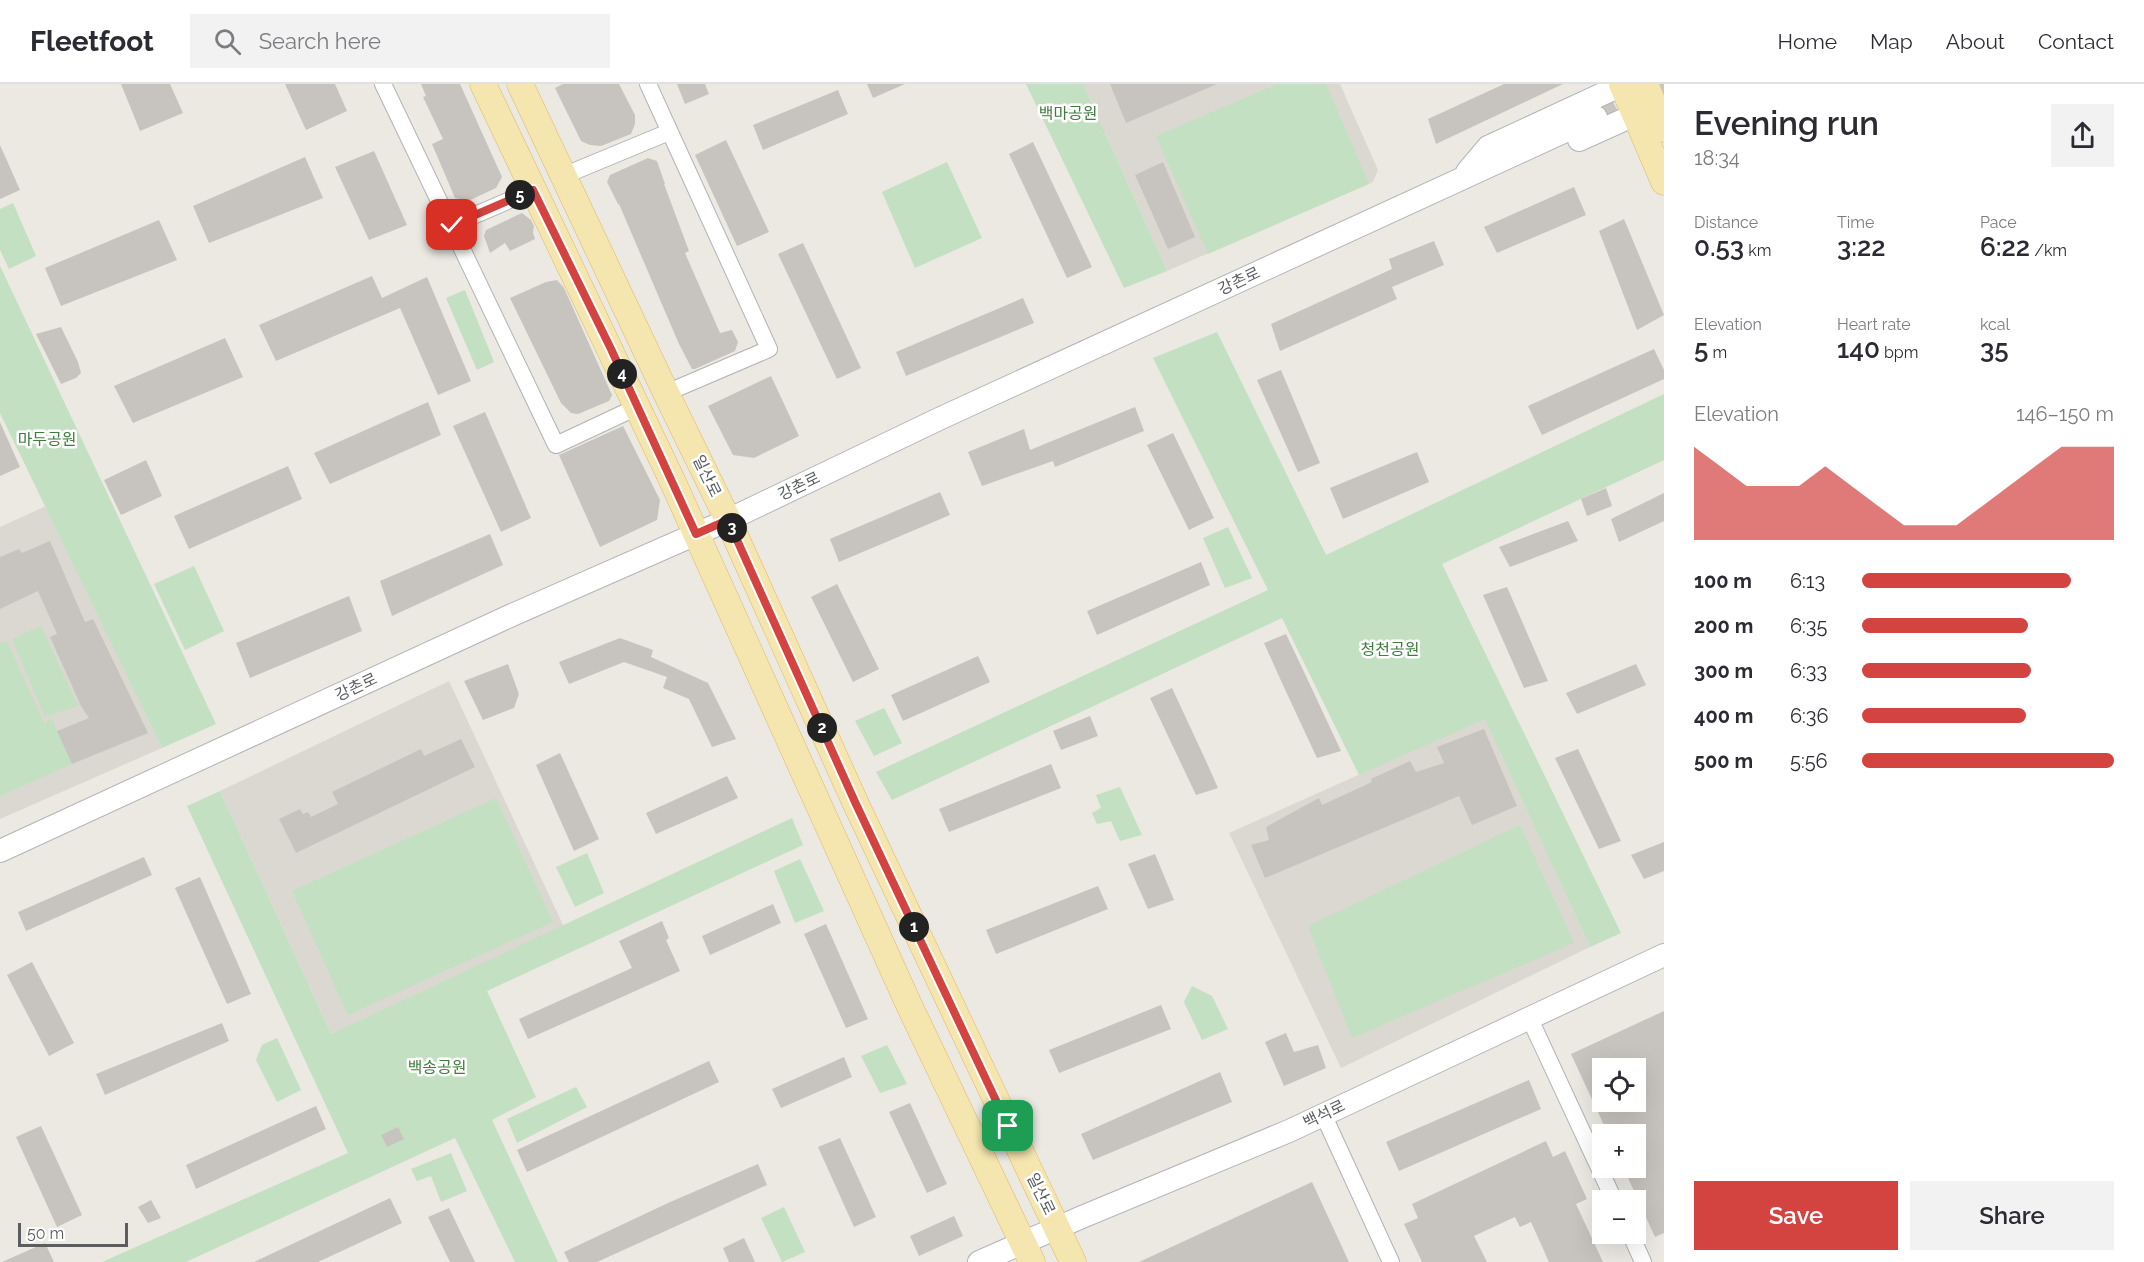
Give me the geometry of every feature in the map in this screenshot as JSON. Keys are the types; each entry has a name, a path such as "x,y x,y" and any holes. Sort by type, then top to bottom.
{"main road":[{"name":"일산로","path":"483,84 696,534 909,1005 1028,1252"},
{"name":"일산로","path":"520,84 728,520 855,802 1073,1262"},
{"path":"1462,178 1488,147 1623,84 1650,108 1664,182"},
{"path":"1462,178 1495,177 1650,108"},
{"name":"강촌로","path":"0,851 512,615 728,520 941,418 1596,117"},
{"name":"백석로","path":"979,1262 1028,1252 1057,1227 1289,1131 1664,955"}],"street":[{"path":"383,84 556,445 637,407"},
{"path":"648,84 769,349 666,393"},
{"path":"563,176 669,132"},
{"path":"452,225 533,190"},
{"path":"1529,1017 1609,1190"},
{"path":"1323,1114 1391,1262"},
{"path":"1635,1244 1643,1262"}],"shaded area":[{"path":"1083,84 1340,84 1378,170 1373,182 1167,271"},
{"path":"46,506 162,748 0,819 0,527"},
{"path":"449,681 564,927 331,1034 220,791"},
{"path":"1485,718 1590,947 1341,1068 1229,833"}],"green space":[{"name":"백마공원","path":"1026,84 1083,84 1167,271 1124,288"},
{"path":"1277,84 1326,84 1369,184 1208,254 1156,136"},
{"path":"947,162 982,238 915,268 882,192"},
{"path":"13,203 36,256 9,269 0,250 0,209"},
{"name":"마두공원","path":"0,266 216,724 162,748 0,413"},
{"path":"465,290 494,362 477,370 446,298"},
{"name":"청천공원","path":"1217,332 1326,555 1664,394 1664,460 1442,564 1621,933 1590,947 1485,719 1359,775 1282,618 892,800 876,772 1268,590 1153,358"},
{"path":"1228,527 1252,578 1225,588 1203,538"},
{"path":"194,566 224,631 185,650 154,584"},
{"path":"41,626 78,706 45,717 12,639"},
{"path":"7,641 44,723 52,719 72,764 0,796 0,644"},
{"path":"884,708 902,743 874,756 855,721"},
{"path":"1120,787 1142,835 1120,841 1111,821 1097,824 1092,813 1101,808 1096,795"},
{"name":"백송공원","path":"220,791 331,1034 792,818 803,845 487,991 536,1097 492,1120 558,1262 515,1262 455,1138 186,1262 102,1262 348,1153 187,806"},
{"path":"496,798 553,922 348,1015 292,891"},
{"path":"1520,825 1574,943 1352,1038 1308,926"},
{"path":"587,853 604,893 575,907 556,867"},
{"path":"800,859 824,911 795,923 774,871"},
{"path":"1192,986 1212,996 1228,1029 1202,1040 1184,1002"},
{"path":"277,1038 301,1090 277,1102 256,1060 262,1045"},
{"path":"887,1045 907,1084 880,1093 861,1056"},
{"path":"576,1087 587,1107 517,1143 507,1119"},
{"path":"451,1153 467,1191 441,1202 431,1176 417,1181 411,1169"},
{"path":"784,1207 805,1252 782,1262 761,1218"}],"building":[{"path":"121,84 170,84 183,113 140,131"},
{"path":"285,84 335,84 347,111 306,130"},
{"path":"421,84 460,84 502,177 496,188 468,201 455,198 432,144 443,139 423,97 426,96"},
{"path":"563,84 619,84 635,115 635,124 631,134 601,146 581,141 555,88"},
{"path":"677,84 705,84 709,94 685,104"},
{"path":"867,84 905,84 873,98"},
{"path":"1110,84 1217,84 1126,123"},
{"path":"1504,84 1563,84 1436,144 1428,119"},
{"path":"838,90 848,114 763,150 753,125"},
{"path":"726,140 769,232 737,246 695,155"},
{"path":"1033,142 1092,267 1067,278 1009,154"},
{"path":"0,145 20,190 0,199"},
{"path":"374,151 407,225 369,240 335,167"},
{"path":"305,157 323,198 209,243 193,206"},
{"path":"648,158 657,161 689,251 685,253 720,333 732,330 738,342 735,351 695,369 692,369 679,344 619,204 607,182 610,175"},
{"path":"1163,162 1195,237 1168,249 1135,175"},
{"path":"1574,187 1586,215 1497,253 1484,227"},
{"path":"522,213 531,220 534,226 535,239 510,251 505,243 490,253 484,236 486,230"},
{"path":"1624,219 1664,315 1637,330 1599,231"},
{"path":"159,220 177,260 61,306 45,268"},
{"path":"1434,241 1444,265 1392,287 1397,299 1280,351 1271,324 1392,269 1389,259"},
{"path":"803,243 861,368 837,379 778,254"},
{"path":"372,276 382,298 427,277 471,381 438,395 400,308 276,361 259,325"},
{"path":"557,280 564,288 612,395 609,401 578,414 571,413 561,403 510,298 546,282"},
{"path":"1023,298 1034,323 906,376 896,352"},
{"path":"61,327 81,373 76,378 61,384 36,334"},
{"path":"225,338 243,377 133,423 114,386"},
{"path":"1654,349 1664,370 1664,379 1542,435 1528,406"},
{"path":"1281,370 1320,463 1298,472 1257,380"},
{"path":"771,376 799,436 754,458 733,455 708,406"},
{"path":"428,402 441,435 330,484 314,453"},
{"path":"1135,407 1144,431 1055,467 1053,461 982,486 968,452 1024,429 1030,450"},
{"path":"485,412 531,518 501,532 453,426"},
{"path":"0,422 20,467 0,476"},
{"path":"623,426 660,500 657,520 600,547 559,455"},
{"path":"1173,433 1214,518 1189,530 1147,445"},
{"path":"1417,452 1429,482 1343,519 1330,488"},
{"path":"146,460 162,496 121,515 104,480"},
{"path":"288,466 302,499 189,549 174,516"},
{"path":"1606,488 1612,506 1587,516 1581,499"},
{"path":"940,492 950,515 839,562 830,539"},
{"path":"1664,493 1664,521 1619,542 1611,519"},
{"path":"1568,521 1578,541 1510,567 1499,547"},
{"path":"490,534 503,565 392,616 380,581"},
{"path":"50,541 85,622 93,619 148,733 72,764 57,731 89,718 81,706 50,637 57,634 38,591 0,609 0,557 19,549 22,553"},
{"path":"1201,562 1210,585 1097,635 1087,611"},
{"path":"837,584 879,669 853,682 811,597"},
{"path":"1507,587 1548,681 1524,688 1483,595"},
{"path":"349,596 362,631 250,678 236,643"},
{"path":"1286,634 1341,751 1317,758 1264,643"},
{"path":"620,638 653,650 651,657 708,683 736,739 712,747 689,699 663,688 667,677 624,662 569,684 559,662"},
{"path":"978,656 990,682 903,721 891,695"},
{"path":"508,664 519,694 514,708 483,720 464,681"},
{"path":"1636,664 1646,685 1577,714 1566,693"},
{"path":"1172,688 1218,788 1196,795 1150,698"},
{"path":"1090,716 1098,736 1061,750 1053,731"},
{"path":"1484,729 1517,806 1472,825 1459,796 1265,878 1251,845 1269,840 1266,827 1319,798 1322,805 1410,761 1416,772 1444,763 1437,747"},
{"path":"461,739 475,767 296,853 279,819 300,809 303,814 308,812 311,817 338,804 332,792 421,749 424,756"},
{"path":"1578,749 1621,841 1599,849 1555,758"},
{"path":"560,753 599,839 574,851 536,765"},
{"path":"1051,764 1061,788 949,832 939,809"},
{"path":"727,776 738,798 656,834 646,813"},
{"path":"1664,842 1664,871 1644,879 1631,855"},
{"path":"1155,854 1174,900 1148,909 1128,864"},
{"path":"144,857 152,875 26,931 18,912"},
{"path":"200,877 251,994 227,1004 175,888"},
{"path":"1098,886 1108,909 996,954 986,930"},
{"path":"773,904 781,923 710,955 702,936"},
{"path":"662,921 669,938 666,940 680,971 528,1039 519,1019 632,968 619,941"},
{"path":"826,924 868,1019 846,1028 804,934"},
{"path":"32,962 74,1043 49,1056 7,975"},
{"path":"1161,1005 1171,1029 1059,1073 1049,1050"},
{"path":"1664,1011 1664,1233 1655,1237 1646,1217 1646,1190 1634,1190 1628,1178 1646,1178 1646,1124 1603,1124 1598,1112 1646,1112 1646,1058 1592,1058 1592,1099 1571,1054"},
{"path":"222,1023 229,1041 105,1095 96,1074"},
{"path":"1286,1033 1294,1052 1318,1045 1326,1068 1284,1086 1265,1042"},
{"path":"844,1057 852,1077 781,1108 772,1089"},
{"path":"709,1061 719,1082 527,1172 517,1150"},
{"path":"1220,1072 1232,1102 1093,1160 1081,1134"},
{"path":"1529,1080 1541,1109 1399,1171 1386,1142"},
{"path":"910,1103 947,1184 927,1193 889,1112"},
{"path":"316,1106 326,1129 196,1189 186,1165"},
{"path":"41,1126 82,1215 57,1227 16,1137"},
{"path":"398,1127 404,1139 387,1147 381,1135"},
{"path":"840,1138 876,1217 854,1227 818,1147"},
{"path":"1546,1141 1553,1157 1565,1151 1587,1199 1576,1204 1592,1238 1592,1244 1595,1244 1603,1262 1549,1262 1531,1222 1520,1227 1515,1217 1474,1236 1487,1262 1422,1262 1404,1224 1418,1218 1412,1204"},
{"path":"758,1164 767,1185 597,1262 569,1262 564,1252 668,1203"},
{"path":"1312,1182 1349,1262 1139,1262"},
{"path":"390,1198 402,1223 318,1262 254,1262"},
{"path":"151,1200 161,1218 148,1223 138,1207"},
{"path":"449,1208 475,1262 450,1262 428,1217"},
{"path":"954,1216 963,1236 919,1256 910,1236"},
{"path":"744,1238 755,1262 729,1262 723,1248"},
{"path":"45,1243 54,1262 2,1262"}],"tunnel":[{"path":"1596,117 1664,84"}],"route":[{"path":"452,225 533,190 611,349 696,534 728,520 855,802 1008,1126"}]}
